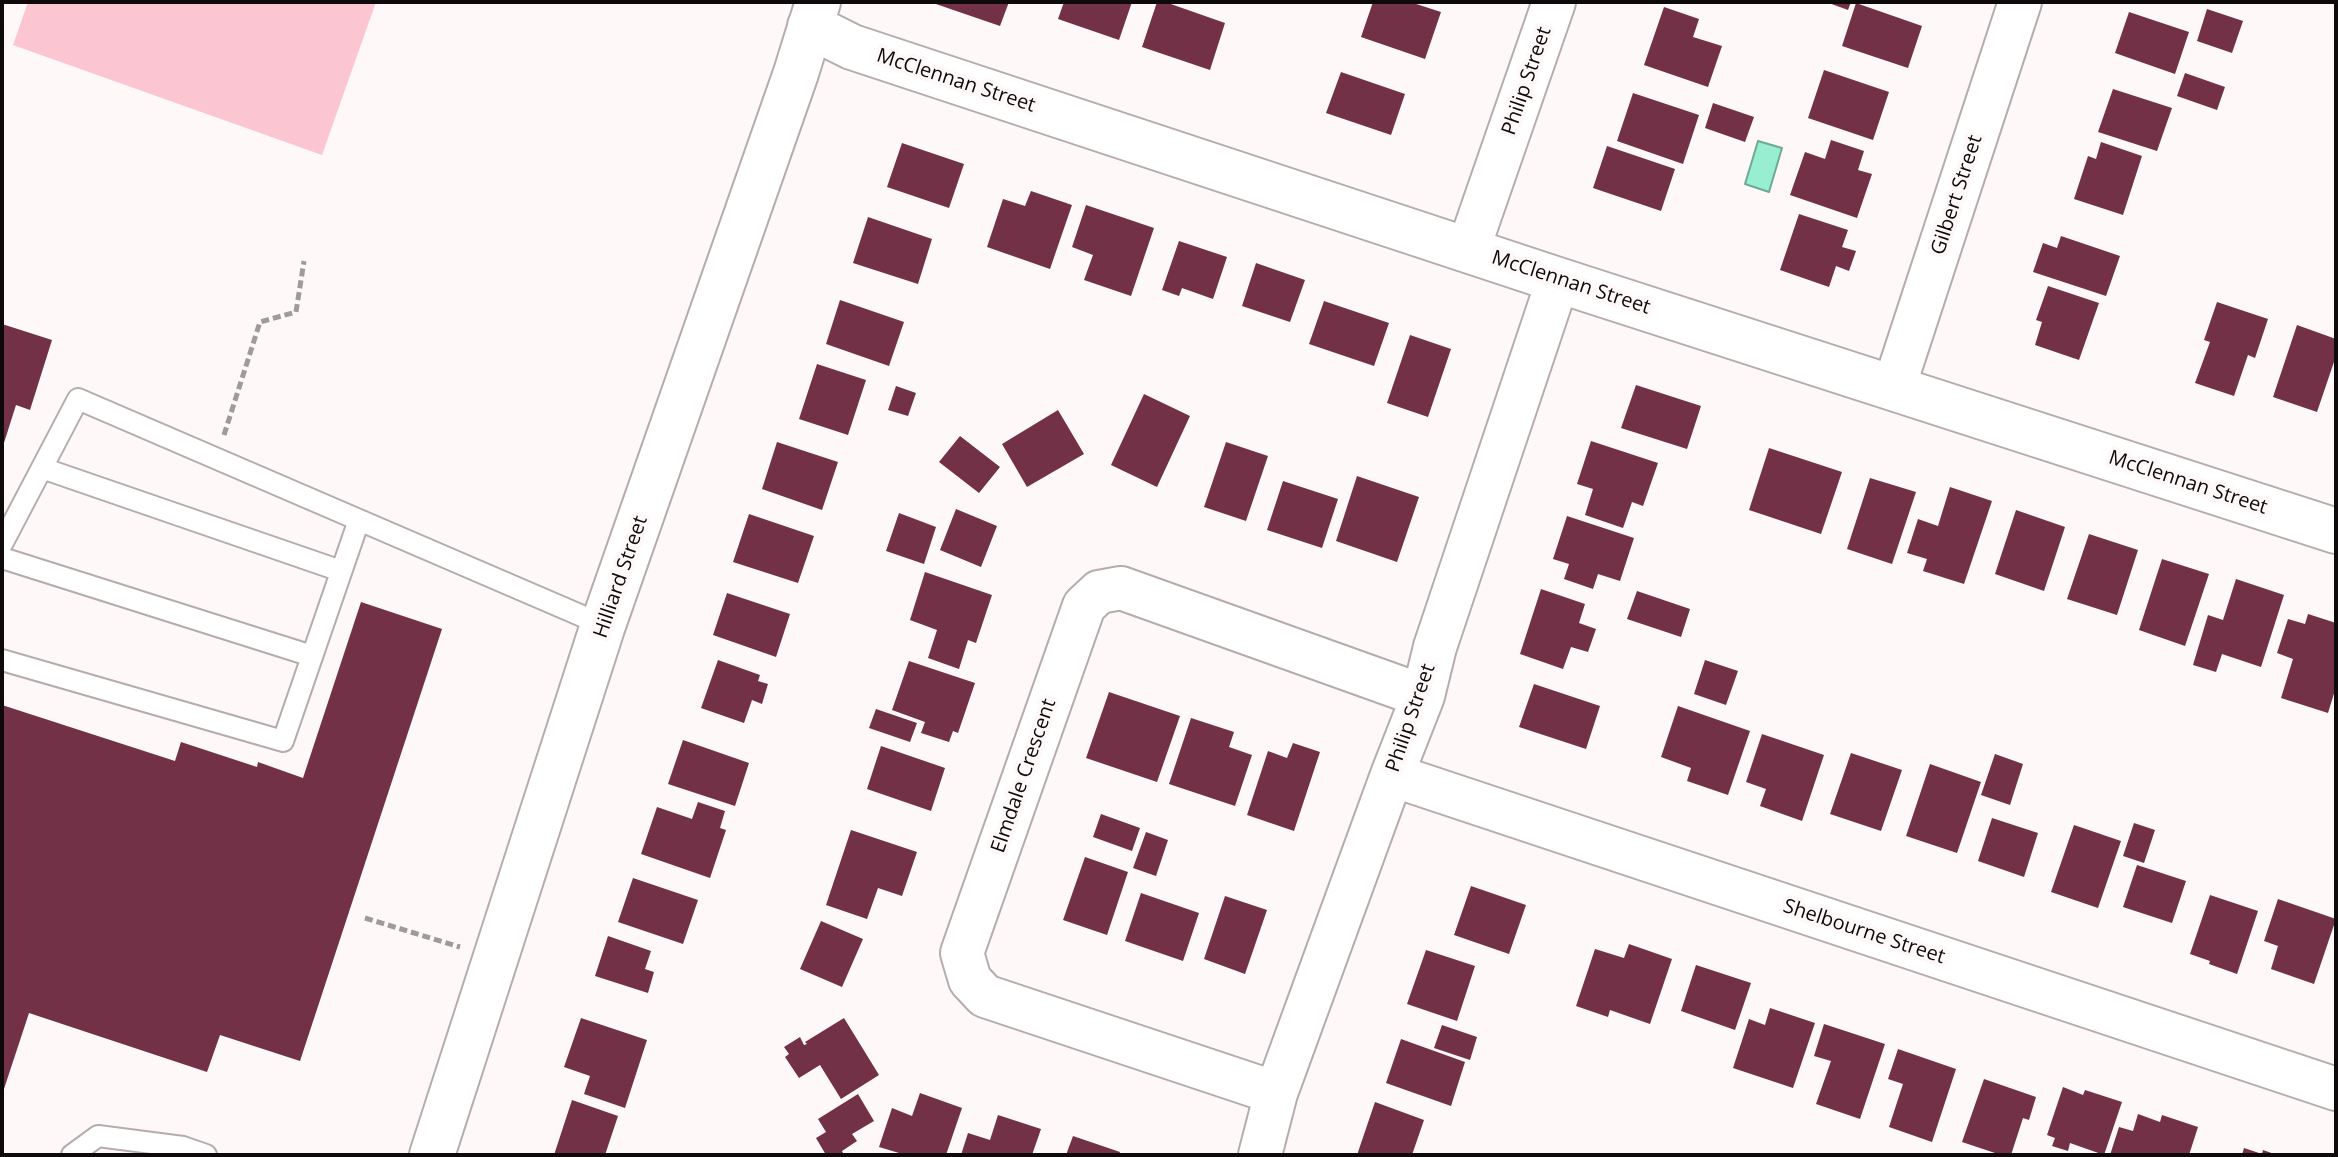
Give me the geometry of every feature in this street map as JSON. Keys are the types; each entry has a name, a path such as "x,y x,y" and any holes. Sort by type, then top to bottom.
{"street":[{"name":"Philip Street","path":"1468,250 1554,2"},
{"name":"Gilbert Street","path":"1894,387 2020,2"},
{"name":"McClennan Street","path":"814,14 852,47 1558,280 2336,531"},
{"name":"Hilliard Street","path":"432,1155 603,625 814,14"},
{"name":"Philip Street","path":"1260,1155 1276,1093 1423,696 1435,647 1558,280"},
{"name":"Elmdale Crescent","path":"1276,1093 985,996 970,980 962,953 1084,606 1099,592 1121,588 1423,696"},
{"name":"Shelbourne Street","path":"1392,775 2336,1089"}],"lane":[{"path":"2,544 78,399 603,625"},
{"path":"42,468 341,571"},
{"path":"2,660 283,741 359,520"},
{"path":"2,558 312,656"},
{"path":"72,1155 98,1136 183,1147 206,1155"}],"path":[{"path":"216,459 260,322 296,312 304,261"},
{"path":"365,918 453,944 495,961"}],"shaded area":[{"path":"28,2 376,2 322,155 13,45"},
{"path":"1758,141 1782,148 1769,192 1745,184"}],"building":[{"path":"930,2 1009,2 1000,26"},
{"path":"1064,2 1132,2 1119,40 1058,19"},
{"path":"1157,2 1225,23 1210,70 1142,47"},
{"path":"1373,2 1410,2 1441,12 1425,59 1361,37"},
{"path":"1826,2 1851,2 1848,10"},
{"path":"1856,3 1922,26 1908,68 1842,46"},
{"path":"1664,7 1699,19 1693,37 1722,46 1708,87 1644,65"},
{"path":"2207,9 2243,21 2232,53 2197,41"},
{"path":"2129,12 2189,32 2175,74 2115,53"},
{"path":"1824,70 1889,92 1873,140 1808,118"},
{"path":"1341,72 1405,94 1391,135 1326,113"},
{"path":"2185,73 2225,87 2217,110 2177,96"},
{"path":"2113,89 2172,108 2157,151 2098,132"},
{"path":"1633,93 1699,115 1683,164 1617,141"},
{"path":"1713,103 1754,117 1745,142 1705,128"},
{"path":"1831,140 1864,151 1858,170 1872,174 1857,218 1790,195 1805,152 1825,159"},
{"path":"2101,142 2142,156 2123,215 2074,199 2088,156 2096,159"},
{"path":"902,143 964,164 949,208 887,187"},
{"path":"1607,146 1675,169 1661,211 1593,188"},
{"path":"1031,191 1072,205 1050,269 987,247 1003,199 1025,206"},
{"path":"1086,205 1154,228 1131,296 1084,280 1093,255 1072,247"},
{"path":"1799,214 1848,230 1842,247 1856,251 1849,271 1836,266 1829,287 1780,270"},
{"path":"868,217 932,239 918,284 853,263"},
{"path":"2061,236 2120,256 2106,296 2033,272 2043,243 2057,248"},
{"path":"1179,241 1227,257 1213,299 1182,288 1179,296 1162,290"},
{"path":"1256,263 1305,280 1290,322 1242,306"},
{"path":"2048,286 2099,303 2079,360 2035,345 2042,322 2036,320"},
{"path":"840,300 904,322 889,366 826,344"},
{"path":"1324,301 1389,323 1374,366 1309,344"},
{"path":"2217,302 2268,319 2255,358 2248,355 2234,396 2195,383 2210,342 2204,340"},
{"path":"2,324 52,340 30,410 16,405 3,446"},
{"path":"2297,325 2336,339 2336,356 2317,412 2273,397"},
{"path":"1410,335 1451,349 1428,417 1387,403"},
{"path":"817,364 866,380 848,435 799,419"},
{"path":"1636,385 1701,406 1687,449 1621,428"},
{"path":"896,386 916,393 908,416 888,410"},
{"path":"1144,394 1190,416 1157,487 1111,465"},
{"path":"1058,410 1084,454 1027,487 1002,444"},
{"path":"960,436 1000,467 979,493 939,462"},
{"path":"1591,441 1658,463 1643,506 1632,502 1623,528 1585,515 1593,489 1577,484"},
{"path":"777,442 838,462 822,510 762,489"},
{"path":"1226,442 1268,456 1246,521 1204,507"},
{"path":"1769,448 1842,472 1821,534 1749,510"},
{"path":"1357,476 1419,497 1397,562 1336,541"},
{"path":"1870,478 1916,492 1892,564 1847,549"},
{"path":"1283,481 1338,499 1322,548 1267,530"},
{"path":"1950,487 1992,501 1964,584 1923,571 1927,559 1907,553 1918,519 1938,526"},
{"path":"956,509 997,526 981,567 940,550"},
{"path":"2016,510 2065,527 2044,591 1995,574"},
{"path":"899,513 936,527 924,564 886,551"},
{"path":"749,514 814,536 798,583 733,562"},
{"path":"1567,516 1634,538 1620,581 1598,574 1593,589 1564,579 1569,564 1553,559"},
{"path":"2089,534 2138,550 2117,615 2067,599"},
{"path":"2162,559 2209,574 2185,646 2139,630"},
{"path":"925,572 992,595 976,643 968,640 959,669 928,658 937,630 910,620"},
{"path":"2236,579 2284,595 2261,667 2222,654 2216,672 2193,665 2208,615 2223,620"},
{"path":"1541,589 1585,604 1579,623 1596,629 1588,652 1571,647 1563,669 1520,654"},
{"path":"1637,591 1690,609 1681,637 1627,619"},
{"path":"727,593 790,614 776,657 713,635"},
{"path":"361,602 442,629 300,1061 220,1035 207,1072 29,1013 2,1095 2,705 175,761 181,742 257,767 258,762 303,778"},
{"path":"2308,614 2336,623 2336,687 2328,713 2281,698 2293,659 2277,653 2288,619 2305,624"},
{"path":"718,660 760,675 758,681 768,684 762,704 752,700 744,723 701,708"},
{"path":"1705,660 1738,671 1726,705 1694,694"},
{"path":"909,661 975,683 958,733 953,731 949,742 921,733 925,722 892,710"},
{"path":"1534,684 1600,706 1586,749 1519,727"},
{"path":"1109,692 1180,716 1157,782 1086,758"},
{"path":"1678,706 1750,731 1728,795 1687,781 1691,768 1661,757"},
{"path":"876,709 917,723 910,742 869,728"},
{"path":"1191,718 1234,732 1229,747 1252,755 1235,806 1169,784"},
{"path":"1762,734 1824,755 1802,821 1760,806 1766,789 1746,782"},
{"path":"683,740 749,763 735,806 668,784"},
{"path":"1293,743 1320,752 1294,831 1247,815 1268,751 1287,758"},
{"path":"881,746 945,768 931,811 867,789"},
{"path":"1851,753 1902,770 1881,831 1830,814"},
{"path":"1995,754 2023,764 2010,805 1981,795"},
{"path":"1930,764 1981,782 1957,853 1906,836"},
{"path":"698,802 725,811 720,828 726,830 710,878 641,854 657,807 692,819"},
{"path":"1101,814 1140,828 1132,851 1093,837"},
{"path":"1992,818 2038,833 2024,877 1978,861"},
{"path":"2134,823 2155,830 2144,863 2123,856"},
{"path":"2074,825 2121,841 2098,908 2051,892"},
{"path":"851,830 917,852 902,896 878,888 867,919 826,905"},
{"path":"1146,832 1168,840 1156,876 1133,868"},
{"path":"1085,857 1128,872 1107,935 1063,920"},
{"path":"2137,865 2186,881 2172,923 2123,907"},
{"path":"633,878 698,900 683,944 618,922"},
{"path":"1471,886 1526,905 1509,954 1454,935"},
{"path":"1141,893 1199,913 1183,961 1125,941"},
{"path":"2210,895 2258,911 2237,974 2190,954"},
{"path":"1225,896 1267,910 1245,974 1204,959"},
{"path":"2278,899 2336,919 2314,984 2271,969 2278,946 2264,941"},
{"path":"821,921 863,939 842,987 800,969"},
{"path":"608,936 651,951 645,969 654,972 648,993 595,976"},
{"path":"1629,944 1672,959 1650,1024 1610,1010 1608,1017 1576,1006 1595,949 1624,958"},
{"path":"1426,950 1475,966 1457,1021 1407,1004"},
{"path":"1696,965 1751,983 1735,1030 1681,1011"},
{"path":"1770,1008 1815,1023 1793,1088 1733,1068 1749,1019 1765,1025"},
{"path":"581,1018 647,1040 625,1108 584,1094 590,1076 564,1067"},
{"path":"844,1018 879,1075 841,1099 820,1065 799,1078 785,1057 789,1054 784,1047 800,1037 804,1045 807,1044 805,1042"},
{"path":"1824,1024 1885,1044 1860,1119 1816,1104 1831,1061 1814,1056"},
{"path":"1442,1025 1477,1037 1470,1060 1434,1048"},
{"path":"1401,1039 1465,1062 1451,1106 1386,1083"},
{"path":"1898,1049 1956,1069 1932,1142 1889,1127 1903,1084 1888,1079"},
{"path":"1984,1079 2036,1097 2029,1120 2023,1118 2011,1155 2001,1155 1962,1142"},
{"path":"2063,1087 2083,1095 2085,1090 2122,1102 2104,1155 2070,1143 2068,1151 2052,1146 2055,1138 2047,1135"},
{"path":"920,1093 962,1108 946,1155 898,1155 879,1147 892,1108 912,1116"},
{"path":"858,1094 874,1121 852,1134 857,1141 842,1151 844,1155 826,1155 816,1138 826,1132 818,1119"},
{"path":"572,1100 618,1116 605,1155 554,1155"},
{"path":"1375,1102 1424,1120 1412,1155 1357,1155"},
{"path":"2138,1114 2160,1122 2162,1115 2198,1127 2189,1155 2110,1155 2119,1127 2133,1131"},
{"path":"998,1115 1041,1129 1032,1155 961,1155 968,1133 990,1140"},
{"path":"1073,1136 1120,1152 1119,1155 1066,1155"},
{"path":"2244,1148 2262,1154 2263,1150 2277,1155 2242,1155"}]}
